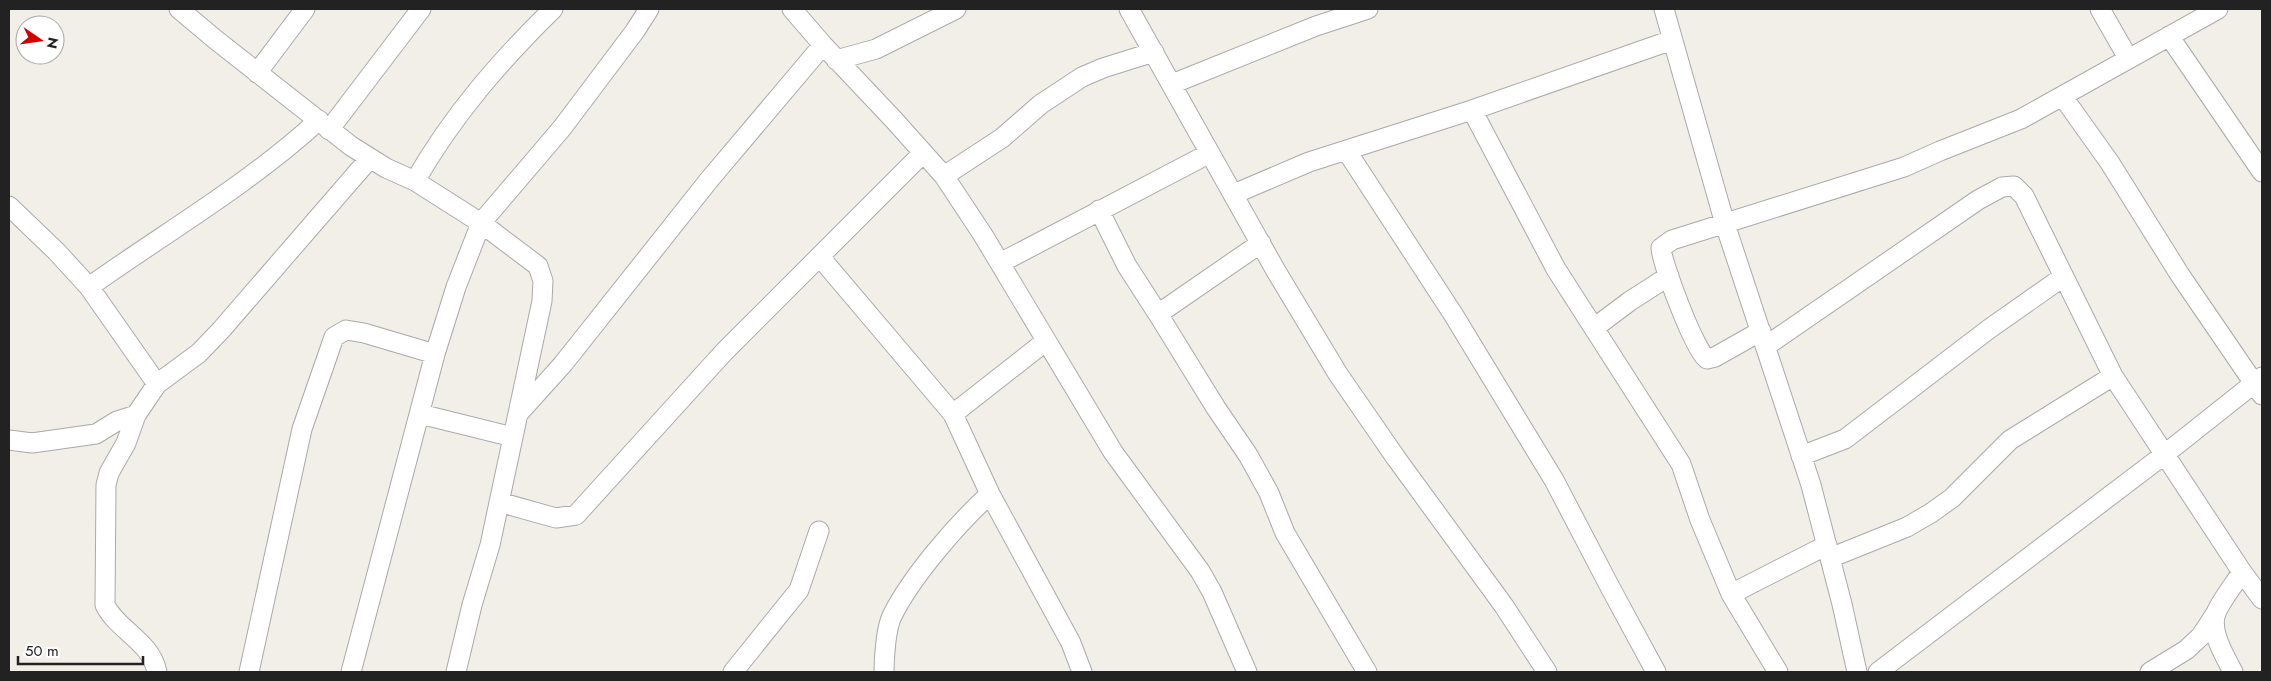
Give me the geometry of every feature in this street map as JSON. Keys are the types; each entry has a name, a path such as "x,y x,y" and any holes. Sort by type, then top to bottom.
{"street":[{"path":"257,73 304,9"},
{"path":"89,287 132,256 226,195 296,142 324,125 420,9"},
{"path":"351,672 435,354 456,287 480,223 562,128 636,32 649,9"},
{"path":"792,9 836,60 944,176 1000,263 1113,452 1200,571 1212,592 1247,672"},
{"path":"836,60 876,49 956,9"},
{"path":"1129,9 1261,243 1338,374 1396,458 1504,606 1547,672"},
{"path":"1172,84 1316,26 1368,9"},
{"path":"1664,9 1725,224 1802,456 1828,551 1857,672"},
{"path":"2100,9 2128,58"},
{"path":"2218,9 2021,119 1940,150 1904,167 1672,240 1661,248 1661,255 1695,343 1703,357 1707,359 1763,338 1978,200 2002,186 2014,186 2024,196 2113,376 2242,572 2262,599"},
{"path":"184,10 257,73 324,125 370,158 415,181 480,223 538,266 542,274 542,301 531,343 518,415 490,545 472,605 456,672"},
{"path":"415,181 468,101 547,10"},
{"path":"2169,36 2262,172"},
{"path":"1234,194 1310,162 1472,110 1672,40"},
{"path":"518,415 564,364 702,188 823,45"},
{"path":"944,176 1002,138 1041,104 1082,77 1103,68 1154,52"},
{"path":"1878,672 2259,385 2180,275 2110,163 2063,97"},
{"path":"1472,110 1556,269 1681,464 1700,520 1731,594 1778,672"},
{"path":"1346,150 1453,314 1554,480 1610,589 1656,672"},
{"path":"499,502 556,518 576,515 724,352 923,152"},
{"path":"1000,263 1210,153"},
{"path":"157,672 140,641 110,617 105,605 106,484 109,474 126,443 136,415 157,384 199,353 370,158"},
{"path":"9,206 56,251 89,287 157,384"},
{"path":"1099,210 1127,266 1216,408 1248,455 1269,493 1285,533 1367,672"},
{"path":"1158,314 1261,243"},
{"path":"820,257 953,414 990,494 1071,643 1082,672"},
{"path":"1594,328 1636,297 1669,276"},
{"path":"1802,456 1845,439 1989,329 2063,277"},
{"path":"249,672 302,430 334,337 346,330 364,333 435,354"},
{"path":"953,414 1046,341"},
{"path":"1731,594 1828,551 1907,527 1952,498 2010,440 2113,376"},
{"path":"420,414 513,437"},
{"path":"9,440 32,443 96,434 117,421 136,415"},
{"path":"884,672 891,617 916,578 971,511 990,494"},
{"path":"734,672 799,590 819,531"},
{"path":"2150,672 2186,650 2201,636 2242,572"},
{"path":"2216,613 2215,628 2219,642 2224,658 2233,672"}]}
